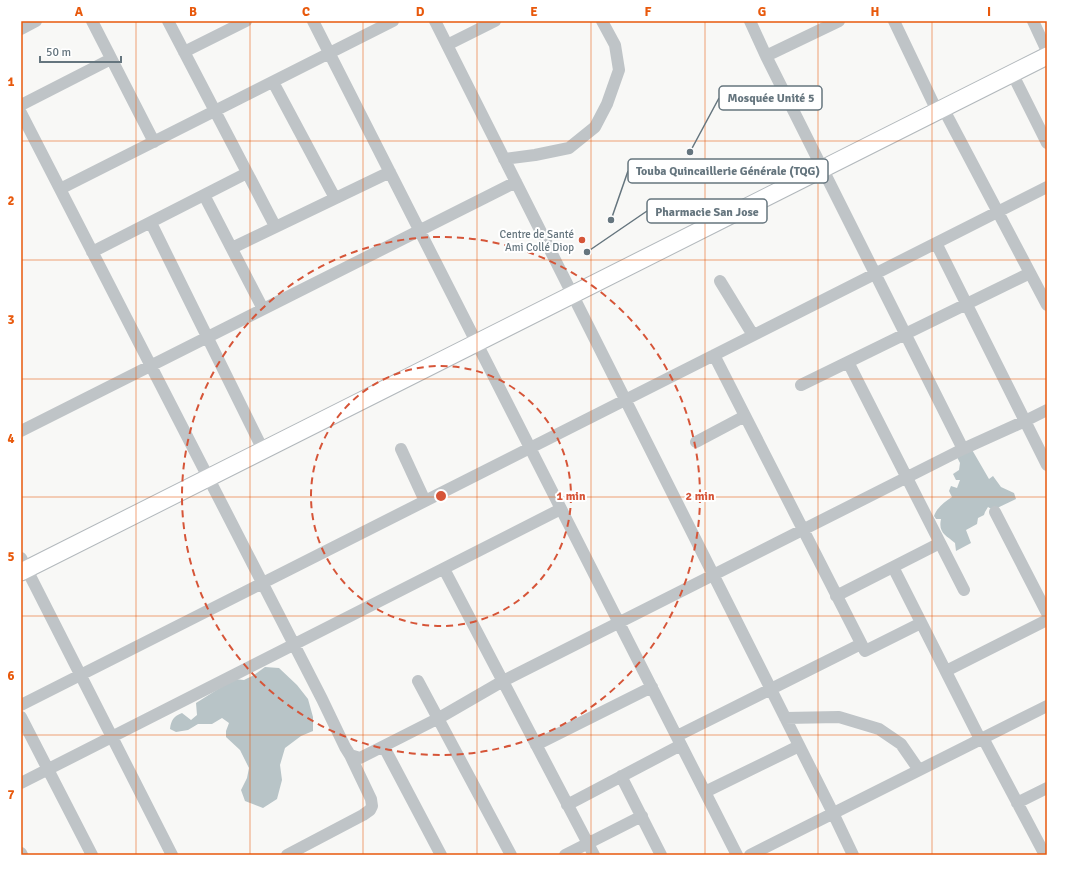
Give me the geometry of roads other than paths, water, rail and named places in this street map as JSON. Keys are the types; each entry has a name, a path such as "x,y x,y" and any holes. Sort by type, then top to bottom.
{"street":[{"path":"22,27 36,21"},
{"path":"92,21 154,142"},
{"path":"168,21 274,226"},
{"path":"184,52 246,21"},
{"path":"313,21 738,855"},
{"path":"60,189 393,21"},
{"path":"435,21 800,746 853,855"},
{"path":"447,46 495,21"},
{"path":"504,159 535,155 569,148 594,127 607,104 619,70 615,45 602,21"},
{"path":"750,21 822,169 963,449"},
{"path":"766,56 839,21"},
{"path":"894,21 940,109 998,212 1047,305"},
{"path":"1033,21 1047,51"},
{"path":"172,855 23,567 208,478 1047,56"},
{"path":"21,105 112,59"},
{"path":"1012,73 1047,143"},
{"path":"273,82 335,198"},
{"path":"21,113 294,645 371,799 372,806 370,810 287,855"},
{"path":"232,248 274,226 390,172"},
{"path":"92,252 247,173"},
{"path":"21,431 516,182"},
{"path":"21,705 1047,187"},
{"path":"204,195 263,309"},
{"path":"151,222 264,450"},
{"path":"936,243 1047,465"},
{"path":"801,386 1030,273"},
{"path":"720,281 753,335"},
{"path":"714,355 864,652 921,623"},
{"path":"848,362 964,590"},
{"path":"350,755 360,758 384,747 439,718 503,681 963,449 1047,410"},
{"path":"696,442 745,416"},
{"path":"401,449 425,501"},
{"path":"21,783 561,509"},
{"path":"995,512 1047,613"},
{"path":"836,596 940,543"},
{"path":"893,567 946,671 1045,855"},
{"path":"444,569 594,855"},
{"path":"946,671 1047,620"},
{"path":"568,805 621,776 679,740 771,689 861,644"},
{"path":"418,681 511,855"},
{"path":"536,745 652,687"},
{"path":"750,855 1047,706"},
{"path":"21,717 92,855"},
{"path":"785,718 839,717 879,729 901,744 919,770"},
{"path":"705,792 800,746"},
{"path":"384,747 440,855"},
{"path":"621,776 661,855"},
{"path":"1018,803 1047,788"},
{"path":"565,855 642,816"}],"place":[{"name":"Mosquée Unité 5","path":"690,152"},
{"name":"Touba Quincaillerie Générale (TQG)","path":"611,220"},
{"name":"Centre de Santé Ami Collé Diop","path":"582,240"},
{"name":"Pharmacie San Jose","path":"587,252"}]}
